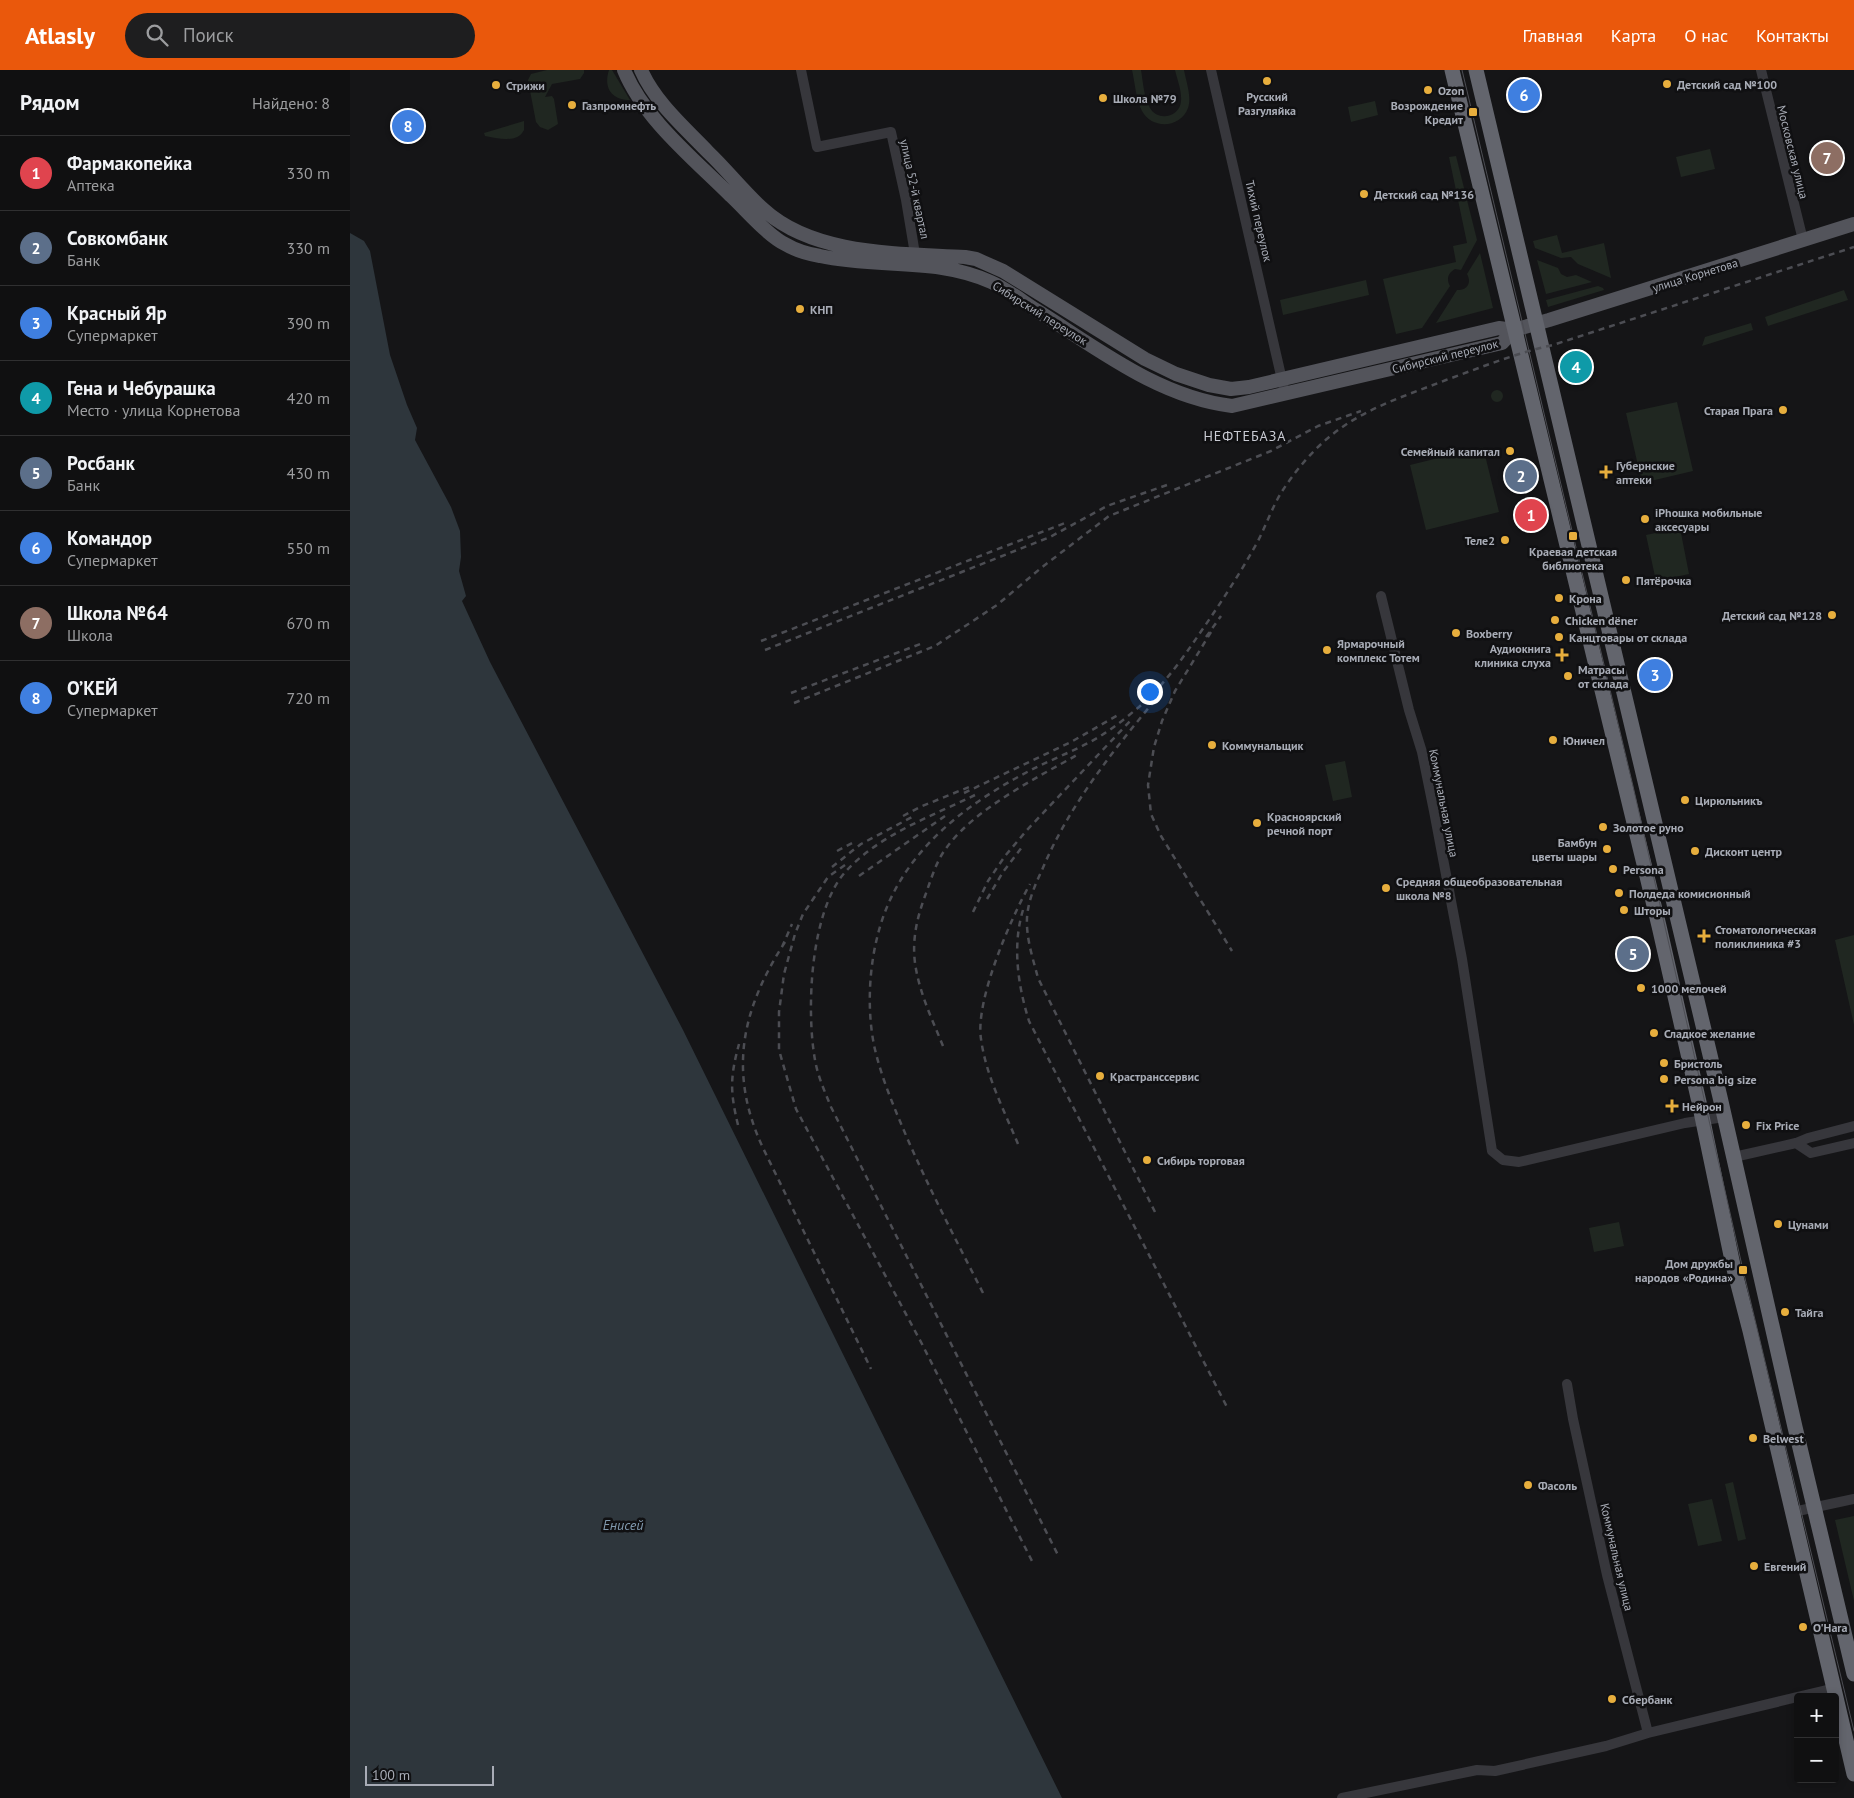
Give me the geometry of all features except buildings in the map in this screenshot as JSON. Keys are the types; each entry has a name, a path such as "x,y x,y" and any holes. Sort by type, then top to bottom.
{"highway":[{"path":"1452,70 1611,726 1702,1120 1733,1265 1854,1774"},
{"path":"1476,70 1535,324 1612,639 1854,1674"}],"main road":[{"name":"Сибирский переулок","path":"624,70 630,85 665,130 760,215 810,238 839,245 859,249 976,259 1003,271 1144,359 1176,374 1209,385 1232,389 1499,328 1514,330"},
{"name":"Сибирский переулок","path":"642,70 656,96 783,244 804,252 838,260 936,266 965,272 994,283 1137,373 1178,394 1209,403 1232,406 1502,343 1514,330"},
{"path":"646,106 656,96"},
{"name":"улица Корнетова","path":"1514,330 1854,224"},
{"path":"838,260 839,245"}],"street":[{"name":"улица 52-й квартал","path":"801,70 817,147 891,132 915,254"},
{"name":"Тихий переулок","path":"1211,70 1285,393"},
{"name":"Московская улица","path":"1761,70 1803,240"},
{"name":"Коммунальная улица","path":"1381,596 1409,710 1422,752 1434,811 1465,977 1492,1151 1503,1160 1520,1162 1603,1141 1702,1120"},
{"path":"1702,1120 1724,1117"},
{"path":"1734,1157 1796,1143 1854,1126"},
{"path":"1796,1143 1811,1153 1854,1143"},
{"name":"Коммунальная улица","path":"1567,1384 1607,1575 1648,1733"},
{"path":"1793,1512 1854,1499"},
{"path":"1342,1798 1477,1770 1495,1770 1606,1746 1648,1733 1835,1688"}],"shaded area":[{"path":"547,70 584,70 580,79 552,84 545,97 552,96 554,99 558,124 548,130 540,127 536,122 528,80 531,74"},
{"path":"609,70 612,70 630,100 618,98 610,92 607,82"},
{"path":"1132,70 1141,70 1144,90 1150,108 1158,115 1168,116 1177,111 1181,101 1181,93 1175,70 1184,70 1189,104 1184,115 1173,123 1166,124 1159,124 1147,117 1138,102"},
{"path":"1375,101 1378,115 1351,122 1348,107"},
{"path":"524,121 524,130 512,139 485,136 484,133"},
{"path":"1710,149 1715,169 1681,177 1676,157"},
{"path":"1456,156 1477,240 1461,270 1455,269 1449,274 1448,281 1450,286 1422,328 1396,334 1383,279 1456,262 1453,246 1467,243 1449,157"},
{"path":"1557,235 1562,253 1604,243 1611,278 1578,264 1571,257 1561,258 1535,248 1533,241"},
{"path":"1480,253 1493,308 1436,323 1457,290 1468,286 1467,274"},
{"path":"1537,260 1558,268 1561,274 1567,277 1576,275 1592,282 1546,294"},
{"path":"1366,280 1369,295 1283,315 1280,300"},
{"path":"1598,286 1604,290 1548,307 1546,300"},
{"path":"1844,290 1848,300 1768,326 1765,317"},
{"path":"1751,323 1753,330 1702,346 1705,337"},
{"path":"1495,390 1499,390 1503,396 1499,402 1495,402 1491,398 1491,394"},
{"path":"1677,402 1693,471 1642,483 1626,413"},
{"path":"1483,447 1499,512 1426,530 1410,465"},
{"path":"1680,528 1689,574 1656,581 1646,535"},
{"path":"1345,761 1352,797 1333,801 1325,765"},
{"path":"1854,935 1854,1025 1835,940"},
{"path":"1619,1222 1624,1246 1594,1252 1589,1228"},
{"path":"1733,1482 1746,1539 1738,1541 1725,1484"},
{"path":"1712,1499 1722,1541 1698,1546 1688,1504"},
{"path":"1854,1516 1854,1601 1835,1520"}],"water":[{"name":"Енисей","path":"350,233 364,241 370,251 390,355 417,428 415,440 451,507 460,531 461,557 459,571 466,596 462,601 490,662 683,1030 1062,1798 350,1798"}],"tram line":[{"path":"1462,70 1633,786 1743,1270 1854,1731"}],"railway":[{"path":"983,1293 902,1126 876,1055 872,1032 870,989 878,934 887,906 901,880 917,857 936,836 981,800 1031,770 1102,735 1148,699 1180,661 1224,597 1252,553 1281,493 1291,478 1315,450 1341,428 1384,404 1499,361 1854,247"},
{"path":"794,703 935,646 997,605 1041,568 1109,516 1271,451 1318,426 1361,411"},
{"path":"765,650 1050,537 1107,506 1167,485"},
{"path":"761,641 1065,523"},
{"path":"1206,637 1221,616"},
{"path":"1211,632 1175,691 1162,721 1154,747 1148,785 1151,814 1161,836 1232,951"},
{"path":"791,693 923,643"},
{"path":"1155,1212 1038,978 1029,941 1027,918 1034,887 1053,846 1079,800 1110,756 1161,693"},
{"path":"964,793 1071,742 1118,715"},
{"path":"973,912 988,881 1005,856 1027,830 1131,720"},
{"path":"943,1046 923,995 914,954 915,937 922,904 937,864 947,847 973,820 1007,795 1077,755"},
{"path":"903,816 969,787"},
{"path":"975,795 908,827 875,846 847,870 835,887 825,909 818,934 811,988 812,1039 818,1072 831,1107 1059,1557"},
{"path":"859,876 945,816"},
{"path":"832,867 861,844 912,817"},
{"path":"837,851 854,842"},
{"path":"987,899 1003,872 1022,847"},
{"path":"845,865 828,877 803,914 795,934 784,974 779,1012 779,1050 796,1109 922,1344 1033,1563"},
{"path":"1018,1144 996,1093 983,1053 981,1023 983,1003 996,960 1013,917 1030,884"},
{"path":"1023,910 1017,952 1019,980 1029,1021 1228,1409"},
{"path":"782,947 792,924"},
{"path":"785,942 770,967 749,1017 744,1042 745,1094 752,1120 763,1148 871,1369"},
{"path":"738,1125 732,1084 739,1044"}],"place":[{"name":"Русский Разгуляйка","path":"1267,81"},
{"name":"Детский сад №100","path":"1667,84"},
{"name":"Стрижи","path":"496,85"},
{"name":"Ozon","path":"1428,90"},
{"name":"Командор","path":"1524,95"},
{"name":"Школа №79","path":"1103,98"},
{"name":"Газпромнефть","path":"572,105"},
{"name":"Возрождение Кредит","path":"1473,112"},
{"name":"О’КЕЙ","path":"408,126"},
{"name":"Школа №64","path":"1827,158"},
{"name":"Детский сад №136","path":"1364,194"},
{"name":"КНП","path":"800,309"},
{"name":"Гена и Чебурашка","path":"1576,367"},
{"name":"Старая Прага","path":"1783,410"},
{"name":"Семейный капитал","path":"1510,451"},
{"name":"Губернские аптеки","path":"1606,472"},
{"name":"Совкомбанк","path":"1521,476"},
{"name":"Фармакопейка","path":"1531,515"},
{"name":"iPhoшка мобильные аксесуары","path":"1645,519"},
{"name":"Краевая детская библиотека","path":"1573,536"},
{"name":"Теле2","path":"1505,540"},
{"name":"Пятёрочка","path":"1626,580"},
{"name":"Крона","path":"1559,598"},
{"name":"Детский сад №128","path":"1832,615"},
{"name":"Chicken dëner","path":"1555,620"},
{"name":"Boxberry","path":"1456,633"},
{"name":"Канцтовары от склада","path":"1559,637"},
{"name":"Ярмарочный комплекс Тотем","path":"1327,650"},
{"name":"Аудиокнига клиника слуха","path":"1562,655"},
{"name":"Красный Яр","path":"1655,675"},
{"name":"Матрасы от склада","path":"1568,676"},
{"name":"Юничел","path":"1553,740"},
{"name":"Коммунальщик","path":"1212,745"},
{"name":"Цирюльникъ","path":"1685,800"},
{"name":"Красноярский речной порт","path":"1257,823"},
{"name":"Золотое руно","path":"1603,827"},
{"name":"Бамбун цветы шары","path":"1607,849"},
{"name":"Дисконт центр","path":"1695,851"},
{"name":"Persona","path":"1613,869"},
{"name":"Средняя общеобразовательная школа №8","path":"1386,888"},
{"name":"Полдеда комисионный","path":"1619,893"},
{"name":"Шторы","path":"1624,910"},
{"name":"Стоматологическая поликлиника #3","path":"1704,936"},
{"name":"Росбанк","path":"1633,954"},
{"name":"1000 мелочей","path":"1641,988"},
{"name":"Сладкое желание","path":"1654,1033"},
{"name":"Бристоль","path":"1664,1063"},
{"name":"Крастранссервис","path":"1100,1076"},
{"name":"Persona big size","path":"1664,1079"},
{"name":"Нейрон","path":"1672,1106"},
{"name":"Fix Price","path":"1746,1125"},
{"name":"Сибирь торговая","path":"1147,1160"},
{"name":"Цунами","path":"1778,1224"},
{"name":"Дом дружбы народов «Родина»","path":"1743,1270"},
{"name":"Тайга","path":"1785,1312"},
{"name":"Belwest","path":"1753,1438"},
{"name":"Фасоль","path":"1528,1485"},
{"name":"Евгений","path":"1754,1566"},
{"name":"O'Hara","path":"1803,1627"},
{"name":"Сбербанк","path":"1612,1699"}],"district":[{"name":"НЕФТЕБАЗА","path":"1245,436"}]}
